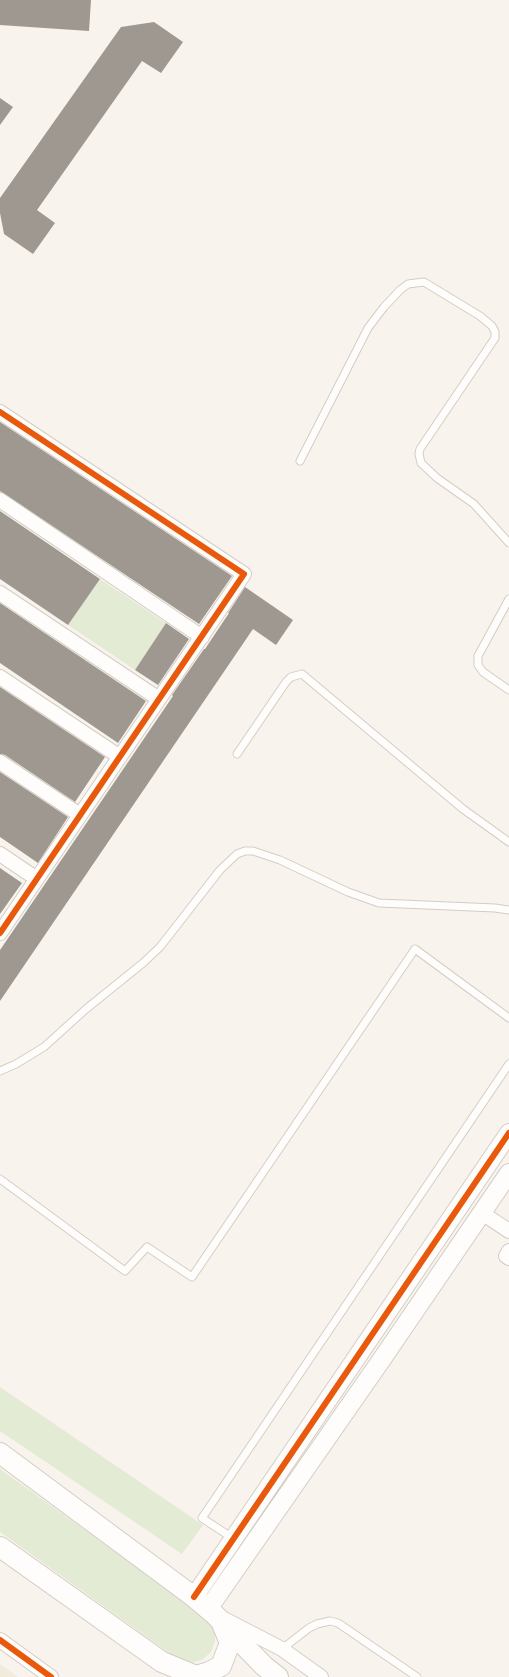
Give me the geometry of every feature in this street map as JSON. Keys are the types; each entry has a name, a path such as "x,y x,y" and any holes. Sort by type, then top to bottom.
{"main road":[{"path":"0,1453 209,1610 264,1666 278,1677"},
{"path":"0,1547 162,1662 197,1676 210,1672 221,1666 230,1643 209,1610"}],"street":[{"path":"0,412 244,574 0,933"},
{"path":"0,500 202,637"},
{"path":"0,593 159,699"},
{"path":"0,677 120,757"},
{"path":"0,762 80,815"},
{"path":"0,854 37,879"},
{"path":"209,1610 234,1539 509,1133"},
{"path":"209,1610 378,1366 509,1173"},
{"path":"482,1213 509,1231"},
{"path":"509,1251 506,1256 509,1258"},
{"path":"209,1610 282,1649 321,1677"},
{"path":"0,1640 51,1677"}],"lane":[{"path":"300,461 368,328 384,307 400,290 408,284 424,282 480,316 492,326 496,332 495,338 420,449 419,454 421,464 437,478 474,504 509,543"},
{"path":"509,599 478,656 478,665 489,678 509,690"},
{"path":"237,754 286,682 291,677 302,674 463,809 509,842"},
{"path":"0,1071 16,1064 44,1047 86,1009 143,963 160,947 220,870 237,854 245,851 253,851 280,860 348,892 379,903 495,908 509,910"},
{"path":"0,1179 125,1271 147,1247 192,1277 415,949 509,1018"},
{"path":"234,1539 202,1518 509,1064"},
{"path":"282,1649 309,1628 317,1624 330,1621 338,1623 417,1677"}],"shaded area":[{"path":"0,1664 18,1677 0,1677"}],"green space":[{"path":"100,579 166,623 135,670 68,625"},
{"path":"0,1387 203,1525 182,1554 0,1431"},
{"path":"0,1469 209,1619 215,1629 215,1641 211,1652 202,1660 190,1663 179,1660 0,1532"}],"building":[{"path":"0,0 91,0 89,31 0,25"},
{"path":"154,22 183,42 161,73 142,61 37,210 55,223 33,254 4,234 0,213 0,198 121,27"},
{"path":"0,98 13,107 0,125"},
{"path":"0,422 232,576 199,624 0,491"},
{"path":"0,511 100,579 68,625 0,579"},
{"path":"245,587 293,620 276,645 253,629 0,1001 0,950 173,696 172,695 205,649"},
{"path":"0,603 146,701 118,743 0,663"},
{"path":"166,623 189,639 158,685 135,670"},
{"path":"0,687 105,757 75,802 5,755 0,754"},
{"path":"0,772 68,817 38,863 0,837"},
{"path":"0,868 22,883 0,914"}],"cycle path":[{"path":"0,412 244,574 0,933"},
{"path":"194,1597 509,1133"},
{"path":"0,1640 51,1677"}]}
